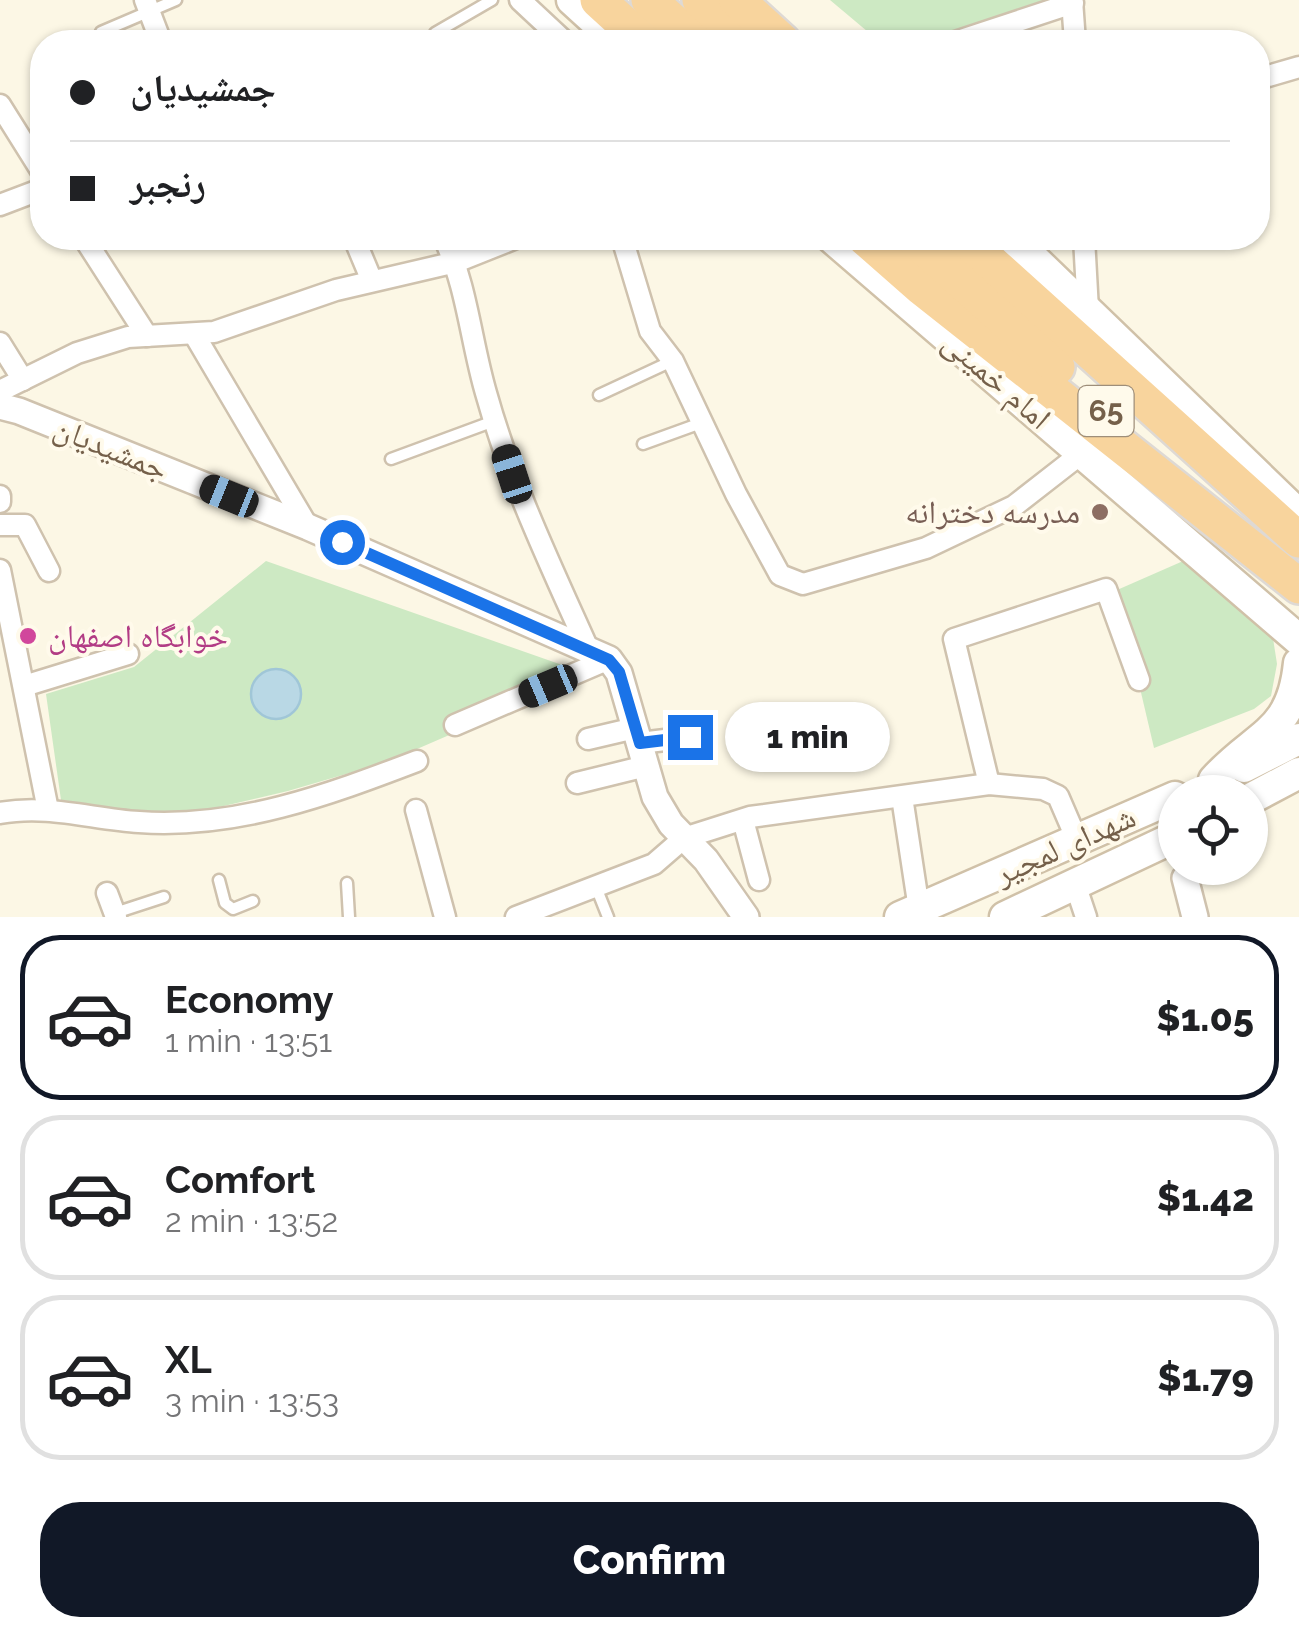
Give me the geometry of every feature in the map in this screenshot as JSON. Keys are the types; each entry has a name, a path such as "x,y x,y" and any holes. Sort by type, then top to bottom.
{"highway":[{"path":"598,0 631,30"},
{"path":"648,0 682,30"},
{"path":"700,0 734,30"},
{"path":"737,0 771,30"},
{"path":"879,250 1299,586"},
{"name":"65","path":"926,250 1299,586"},
{"name":"65","path":"977,250 1299,539"},
{"path":"1006,250 1299,539"}],"main road":[{"path":"572,0 605,30"},
{"path":"758,0 791,30"},
{"name":"امام خمینی","path":"846,250 1299,640"},
{"path":"1025,250 1299,515"},
{"path":"1213,775 1282,720 1296,693 1299,663"},
{"path":"1223,775 1299,739"},
{"path":"1268,789 1299,774"},
{"name":"شهدای لمجیر","path":"910,913 1158,805"},
{"name":"شهدای لمجیر","path":"1015,912 1158,846"},
{"path":"1009,870 1015,912"}],"street":[{"path":"520,0 552,30"},
{"path":"990,30 1072,2 1074,30"},
{"path":"147,6 156,30"},
{"path":"1270,75 1299,67"},
{"path":"0,105 30,153"},
{"path":"0,205 30,194"},
{"path":"100,250 147,336"},
{"path":"359,250 372,282"},
{"path":"450,250 494,421 520,500 599,655 619,672 655,797 671,824 706,860 746,917"},
{"path":"0,391 77,353 128,337 214,332 336,290 456,262 486,250"},
{"path":"626,250 650,331 673,361 736,494 780,575 804,584 926,548 1014,506 1082,453"},
{"path":"1085,250 1088,310"},
{"path":"194,334 308,528"},
{"path":"0,344 23,380"},
{"name":"جمشیدیان","path":"0,406 19,410 308,528 599,655"},
{"path":"0,525 25,525 50,571"},
{"path":"0,570 48,810"},
{"path":"988,784 954,639 1106,590 1138,680"},
{"path":"24,686 128,654"},
{"path":"455,725 599,655"},
{"path":"588,738 640,746 690,737"},
{"path":"576,783 640,746"},
{"path":"0,813 48,810 139,822 205,822 270,810 340,790 417,760"},
{"path":"516,917 654,864 684,838 743,820 988,784 1043,789 1058,796 1076,840"},
{"path":"902,797 910,913"},
{"path":"416,810 444,917"},
{"path":"743,820 759,880"},
{"path":"1075,884 1086,917"},
{"path":"1187,885 1195,917"}],"lane":[{"path":"105,30 147,6 176,0"},
{"path":"440,30 492,0"},
{"path":"599,395 673,361"},
{"path":"391,458 494,421"},
{"path":"643,444 702,422"},
{"path":"219,880 225,903 234,913 254,901"},
{"path":"347,883 349,917"},
{"path":"596,886 608,917"},
{"path":"112,908 164,897"}],"green space":[{"path":"830,0 1049,0 960,30 866,30"},
{"path":"1190,558 1272,632 1277,664 1271,696 1254,709 1154,748 1117,590"},
{"path":"266,561 565,666 447,736 387,762 288,791 198,812 130,811 61,800 46,694 134,667"}],"water":[{"path":"276,669 294,676 301,694 294,712 276,719 258,712 251,694 258,676"}],"place":[{"name":"مدرسه دخترانه","path":"1100,512"},
{"name":"خوابگاه اصفهان","path":"28,636"}],"route":[{"path":"342,542 609,660 619,672 640,743 690,737"}]}
